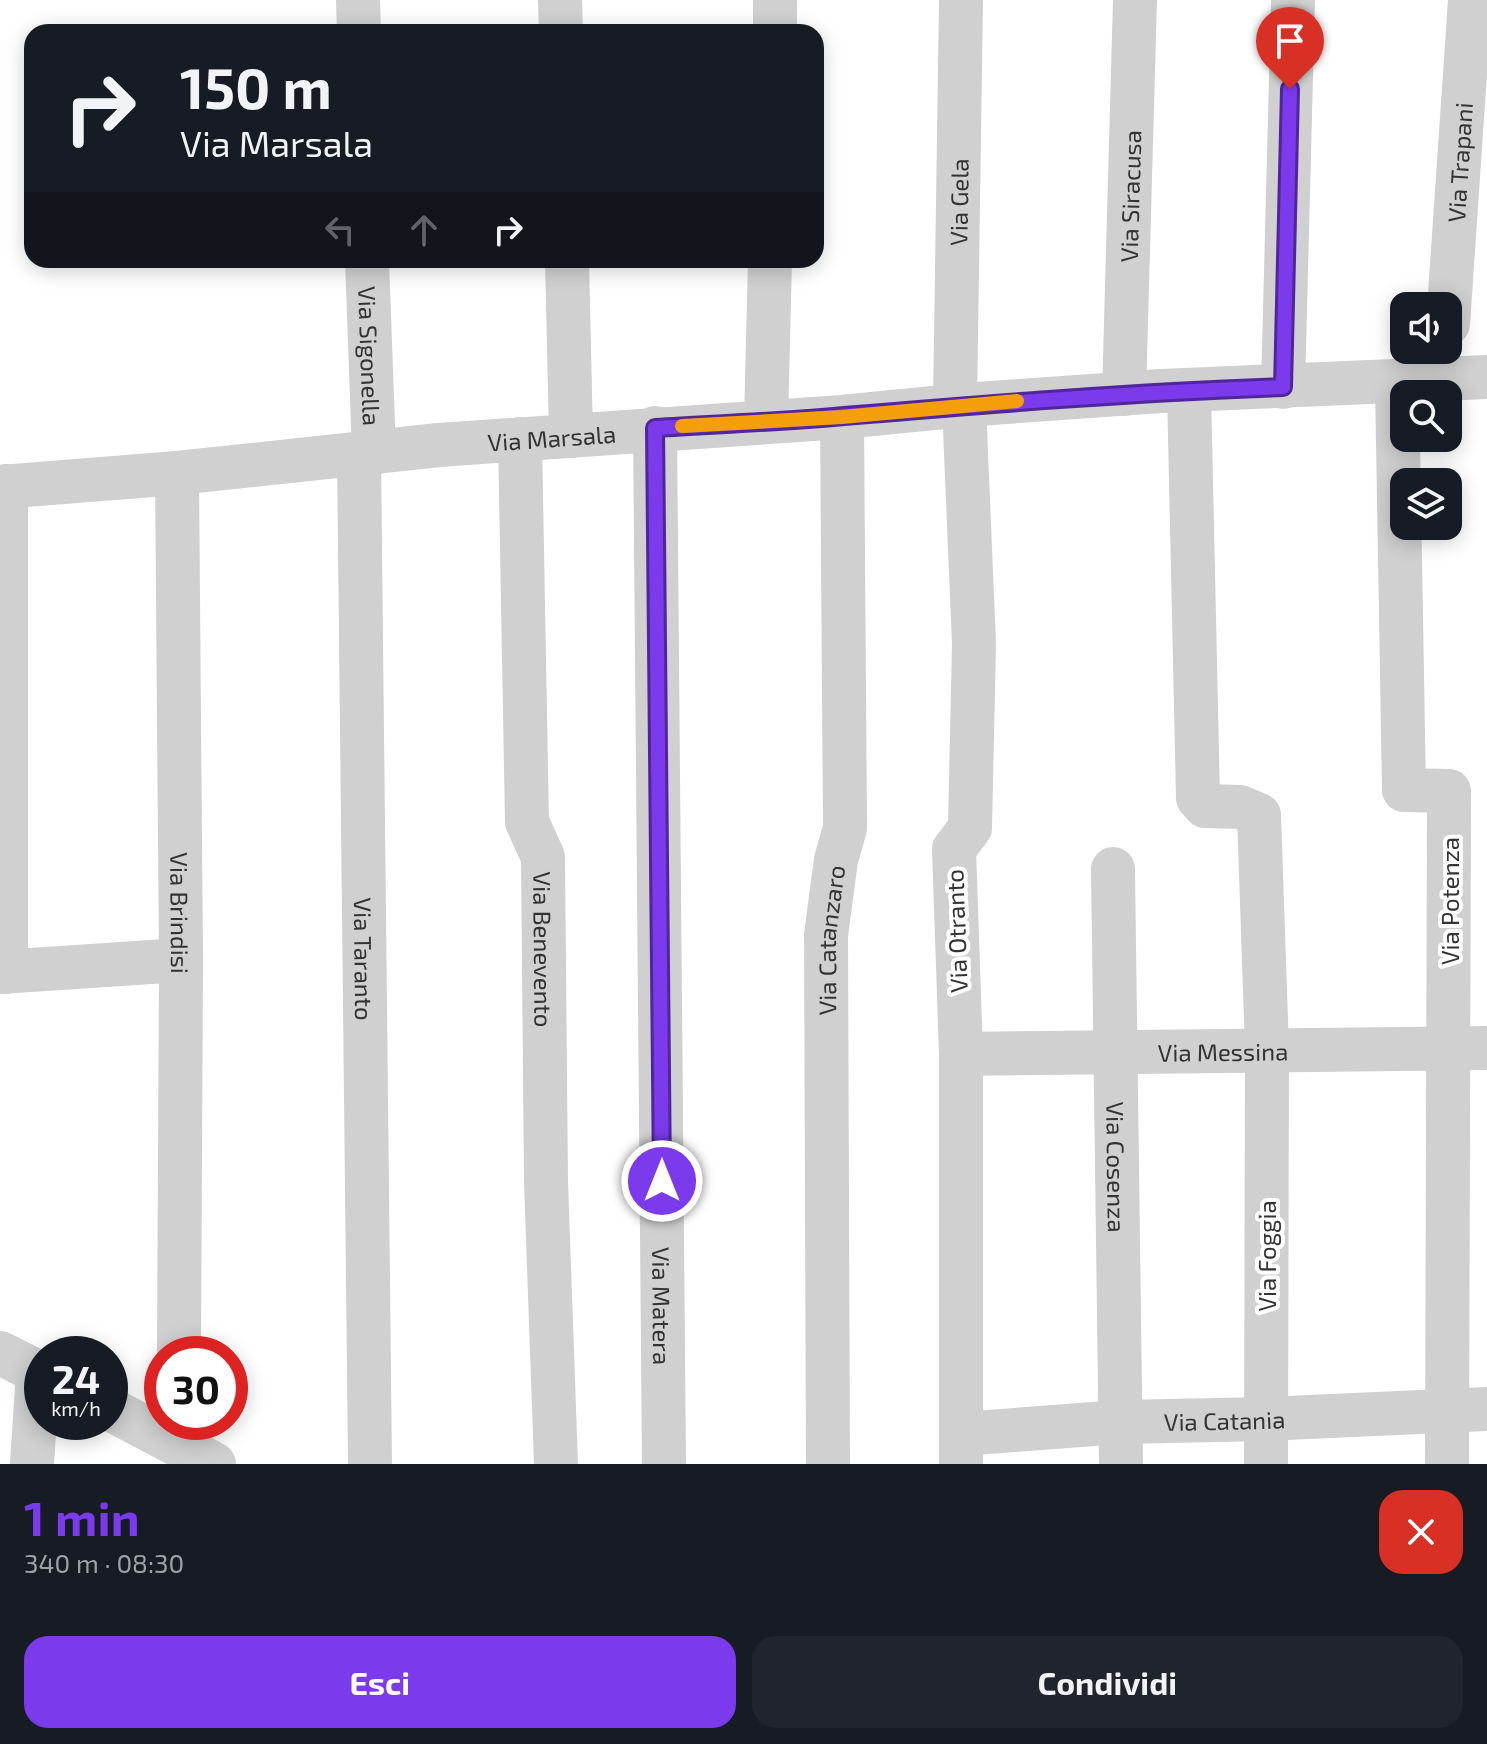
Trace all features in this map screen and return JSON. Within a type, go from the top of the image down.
[{"type":"street","points":[[358,0],[359,24]]},
{"type":"street","points":[[560,0],[561,24]]},
{"type":"street","points":[[775,0],[775,24]]},
{"type":"street","name":"Via Gela","points":[[959,405],[961,0]]},
{"type":"street","name":"Via Siracusa","points":[[1124,394],[1135,0]]},
{"type":"street","points":[[1283,387],[1293,0]]},
{"type":"street","name":"Via Trapani","points":[[1450,292],[1470,0]]},
{"type":"street","name":"Via Sigonella","points":[[366,454],[367,268]]},
{"type":"street","points":[[567,268],[571,436]]},
{"type":"street","points":[[766,421],[770,268]]},
{"type":"street","name":"Via Marsala","points":[[1405,380],[1445,365],[1487,377]]},
{"type":"street","name":"Via Marsala","points":[[3,487],[520,439],[842,417],[959,405],[1124,394],[1390,383]]},
{"type":"street","name":"Via Foggia","points":[[1189,391],[1198,798],[1205,806],[1240,807],[1259,815],[1267,1049],[1266,1464]]},
{"type":"street","name":"Via Otranto","points":[[959,405],[974,644],[970,828],[954,849],[961,1054],[961,1449]]},
{"type":"street","name":"Via Catanzaro","points":[[828,1464],[826,935],[836,860],[845,828],[842,417]]},
{"type":"street","name":"Via Matera","points":[[655,428],[664,1464]]},
{"type":"street","name":"Via Benevento","points":[[520,439],[527,822],[543,857],[546,1182],[556,1464]]},
{"type":"street","name":"Via Potenza","points":[[1398,452],[1404,790],[1449,791],[1468,1048],[1467,1409],[1447,1464]]},
{"type":"street","name":"Via Taranto","points":[[366,454],[370,1464]]},
{"type":"street","name":"Via Brindisi","points":[[177,473],[181,960],[179,1336]]},
{"type":"street","points":[[3,487],[3,972],[181,960]]},
{"type":"street","name":"Via Cosenza","points":[[1113,869],[1121,1443]]},
{"type":"street","name":"Via Messina","points":[[961,1054],[1468,1048]]},
{"type":"street","points":[[0,1353],[24,1365]]},
{"type":"street","name":"Via Catania","points":[[961,1449],[1121,1443],[1266,1419],[1467,1409]]},
{"type":"street","points":[[128,1417],[191,1444]]},
{"type":"street","points":[[32,1464],[34,1440]]},
{"type":"slow traffic","points":[[682,426],[842,417],[1017,401]]},
{"type":"route","points":[[662,1181],[655,428],[842,417],[1143,393],[1283,387],[1290,89]]}]
